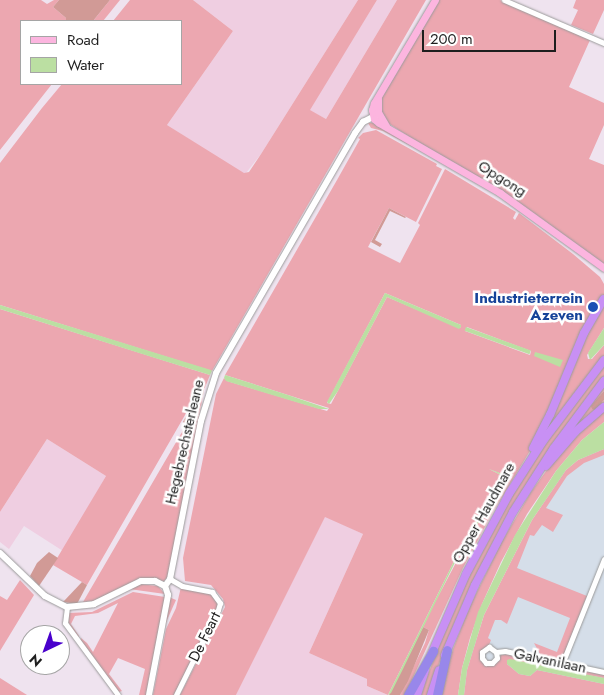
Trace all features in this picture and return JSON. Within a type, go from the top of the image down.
[{"type":"highway","points":[[535,450],[584,333],[604,299]]},
{"type":"highway","name":"Opper Haudmare","points":[[417,695],[433,651],[466,574],[494,520],[535,450],[604,360]]},
{"type":"highway","points":[[550,458],[604,381]]},
{"type":"highway","points":[[550,458],[575,432],[604,407]]},
{"type":"highway","name":"Opper Haudmare","points":[[431,695],[447,650],[475,585],[513,512],[550,458]]},
{"type":"highway","points":[[437,695],[447,650]]},
{"type":"highway","points":[[408,695],[433,651]]},
{"type":"main road","points":[[376,116],[373,106],[435,0]]},
{"type":"main road","name":"Opgong","points":[[376,116],[379,123],[520,206],[604,272]]},
{"type":"main road","name":"Opgong","points":[[596,264],[604,268]]},
{"type":"street","points":[[504,0],[604,43]]},
{"type":"street","name":"Hegebrechsterleane","points":[[165,586],[170,579],[203,414],[216,373],[355,132],[363,122],[376,116]]},
{"type":"street","points":[[0,553],[45,596],[68,607],[94,604],[141,581],[151,581],[165,586],[168,595],[148,695]]},
{"type":"street","points":[[562,664],[604,559]]},
{"type":"street","name":"De Feart","points":[[170,579],[182,586],[212,592],[220,603],[176,695]]},
{"type":"street","points":[[68,607],[65,623],[118,695]]},
{"type":"street","name":"Galvanilaan","points":[[496,652],[506,651],[604,672]]},
{"type":"shaded area","points":[[0,0],[41,0],[47,4],[54,0],[59,0],[53,7],[66,20],[20,20],[20,85],[51,85],[0,150]]},
{"type":"shaded area","points":[[59,0],[110,0],[94,20],[66,20],[53,7]]},
{"type":"shaded area","points":[[110,0],[120,0],[104,20],[94,20]]},
{"type":"shaded area","points":[[130,0],[193,0],[233,31],[167,125],[244,173],[249,172],[261,154],[358,0],[377,0],[310,110],[326,119],[397,0],[426,0],[212,371],[0,305],[0,163],[42,108],[61,85],[182,85],[182,20],[114,20]]},
{"type":"shaded area","points":[[193,0],[358,0],[261,154],[246,173],[242,173],[167,125],[233,31]]},
{"type":"shaded area","points":[[377,0],[397,0],[326,119],[309,110]]},
{"type":"shaded area","points":[[437,0],[500,0],[590,40],[569,87],[604,103],[604,125],[589,159],[604,165],[604,266],[591,255],[385,121],[380,107],[382,96]]},
{"type":"shaded area","points":[[576,0],[604,0],[604,10],[593,34],[571,25],[578,10],[573,8]]},
{"type":"shaded area","points":[[368,123],[374,123],[439,161],[383,131],[371,128]]},
{"type":"shaded area","points":[[376,130],[437,164],[436,166],[442,169],[416,222],[389,208],[368,247],[400,263],[420,225],[418,223],[445,169],[516,212],[513,218],[515,220],[519,213],[573,254],[600,277],[604,284],[604,295],[591,313],[533,446],[493,512],[463,568],[405,695],[400,695],[425,643],[429,630],[423,627],[485,508],[507,476],[489,469],[505,477],[485,507],[460,549],[388,695],[367,686],[367,679],[309,653],[363,534],[325,517],[236,695],[180,695],[225,607],[223,599],[211,585],[185,581],[183,558],[216,394],[224,378],[227,381],[327,411],[329,408],[225,375],[337,180],[360,139],[358,138],[363,133]],"holes":[[[385,293],[461,325],[460,328],[387,297],[331,404],[327,403]],[[467,327],[531,351],[530,355],[465,331]]]},
{"type":"shaded area","points":[[389,208],[406,217],[390,211],[375,240],[382,244],[380,247],[371,242]]},
{"type":"shaded area","points":[[604,302],[604,328],[587,355],[588,359],[592,359],[604,345],[604,356],[540,440],[585,333]]},
{"type":"shaded area","points":[[0,309],[210,375],[204,390],[200,389],[87,585],[53,565],[106,476],[47,439],[0,512]]},
{"type":"shaded area","points":[[604,364],[604,377],[552,447],[449,636],[428,695],[420,695],[460,592],[503,510],[545,442]]},
{"type":"shaded area","points":[[604,386],[604,391],[600,396],[602,402],[604,400],[604,406],[565,442],[576,422]]},
{"type":"shaded area","points":[[200,389],[204,390],[203,396],[187,424],[183,422]]},
{"type":"shaded area","points":[[604,391],[604,400],[595,410],[592,409],[591,406]]},
{"type":"shaded area","points":[[203,396],[168,577],[164,581],[138,579],[96,601],[83,602]]},
{"type":"shaded area","points":[[604,409],[604,422],[582,440],[556,471],[527,514],[501,562],[482,604],[470,638],[462,668],[458,695],[440,695],[453,649],[469,608],[501,543],[531,492],[554,460],[567,444]]},
{"type":"shaded area","points":[[47,439],[106,476],[63,551],[24,526],[9,549],[0,542],[0,512]]},
{"type":"shaded area","points":[[604,441],[604,695],[462,695],[463,666],[555,479]]},
{"type":"shaded area","points":[[604,449],[604,455],[584,463],[567,476],[546,508],[563,515],[553,532],[542,525],[534,536],[530,535],[517,568],[587,596],[564,655],[556,659],[541,656],[534,643],[557,652],[570,618],[518,597],[507,624],[501,620],[495,620],[488,638],[491,640],[489,645],[481,651],[487,665],[501,655],[508,654],[604,674],[604,678],[507,660],[507,664],[519,674],[530,676],[537,670],[604,684],[604,695],[464,695],[467,670],[484,615],[532,520],[566,470],[578,460]]},
{"type":"shaded area","points":[[325,516],[363,534],[309,653],[367,679],[367,686],[388,695],[236,695]]},
{"type":"shaded area","points":[[49,552],[58,558],[39,586],[30,576],[37,563]]},
{"type":"shaded area","points":[[20,580],[34,595],[0,651],[0,596],[7,600]]},
{"type":"shaded area","points":[[82,582],[87,585],[77,604],[63,602]]},
{"type":"shaded area","points":[[139,584],[158,586],[165,594],[129,589]]},
{"type":"shaded area","points":[[181,587],[207,592],[215,596],[218,605],[174,695],[153,695],[166,629],[176,608]]},
{"type":"shaded area","points":[[133,592],[165,597],[146,695],[139,695],[145,669],[118,658],[109,674],[122,691],[119,692],[80,640],[81,638],[87,643],[93,652],[118,603],[98,613],[75,616],[71,624],[78,637],[66,619],[68,613],[92,612]]},
{"type":"shaded area","points":[[169,597],[176,600],[164,627]]},
{"type":"shaded area","points":[[423,627],[429,630],[408,681],[400,695],[389,695]]},
{"type":"shaded area","points":[[0,678],[27,695],[0,695]]},
{"type":"water","points":[[385,293],[461,325],[461,327],[459,329],[387,297],[338,391],[329,404],[327,402]]},
{"type":"water","points":[[0,305],[212,371],[210,375],[155,358],[0,309]]},
{"type":"water","points":[[466,327],[531,351],[529,354],[465,331]]},
{"type":"water","points":[[604,328],[604,345],[590,360],[588,353]]},
{"type":"water","points":[[535,352],[563,360],[560,367],[534,356]]},
{"type":"water","points":[[225,375],[329,409],[319,409],[226,381]]},
{"type":"water","points":[[604,422],[604,449],[578,460],[566,470],[532,520],[484,615],[467,670],[464,695],[458,695],[462,668],[478,612],[515,535],[556,471],[582,440]]},
{"type":"water","points":[[489,469],[508,476],[461,550],[391,693],[388,695],[460,549],[505,477]]},
{"type":"water","points":[[510,659],[604,678],[604,684],[537,670],[530,676],[519,674],[507,664],[507,660]]},
{"type":"place","name":"Industrieterrein Azeven","points":[[593,307]]}]
